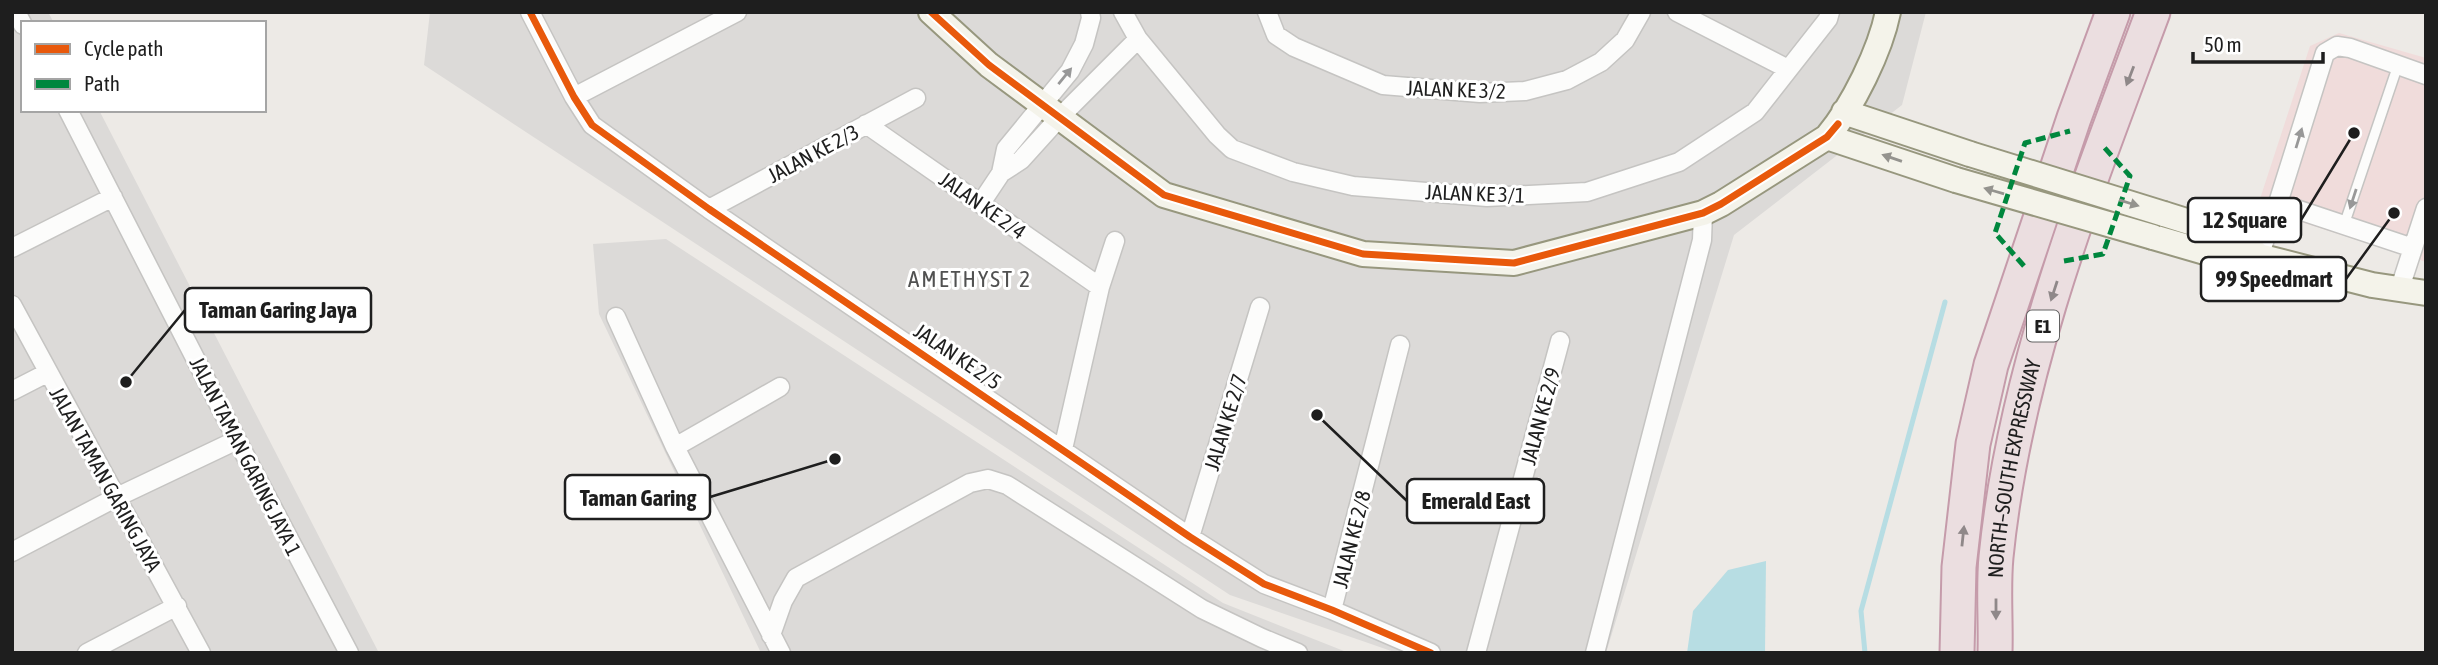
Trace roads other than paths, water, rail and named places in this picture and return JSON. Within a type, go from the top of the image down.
[{"type":"highway","name":"NORTH–SOUTH EXPRESSWAY","points":[[1957,653],[1959,568],[1973,444],[1992,365],[2113,12]]},
{"type":"highway","name":"NORTH–SOUTH EXPRESSWAY","points":[[1996,653],[1996,560],[2009,461],[2027,378],[2099,159],[2154,12]]},
{"type":"main road","points":[[931,12],[989,65],[1164,195],[1363,254],[1514,263],[1703,213],[1721,204],[1836,124],[1871,63],[1884,31],[1888,12]]},
{"type":"main road","points":[[1836,124],[1970,154],[2164,214],[2237,237],[2259,256]]},
{"type":"main road","points":[[1836,124],[1956,180],[2229,259],[2259,256],[2399,291],[2426,293]]},
{"type":"street","name":"JALAN KE 2/5","points":[[530,12],[574,97],[592,125],[709,209],[1190,537],[1264,584],[1431,653]]},
{"type":"street","points":[[574,97],[737,12]]},
{"type":"street","points":[[1050,111],[1084,44],[1090,12]]},
{"type":"street","name":"JALAN KE 3/1","points":[[1123,12],[1139,38],[1217,135],[1233,149],[1293,172],[1353,186],[1487,197],[1587,192],[1679,162],[1755,112],[1828,19],[1830,12]]},
{"type":"street","name":"JALAN KE 3/2","points":[[1267,12],[1276,35],[1294,47],[1383,85],[1480,93],[1525,91],[1567,80],[1601,62],[1625,40],[1641,12]]},
{"type":"street","points":[[1677,12],[1788,69]]},
{"type":"street","points":[[981,203],[1001,173],[1006,149],[1139,38]]},
{"type":"street","points":[[2259,256],[2325,53],[2337,46],[2350,48],[2426,75]]},
{"type":"street","name":"JALAN KE 2/3","points":[[709,209],[916,98]]},
{"type":"street","name":"JALAN TAMAN GARING JAYA 1","points":[[69,112],[349,653]]},
{"type":"street","name":"JALAN KE 2/4","points":[[866,124],[1100,288]]},
{"type":"street","points":[[12,248],[113,197]]},
{"type":"street","points":[[2278,203],[2413,248]]},
{"type":"street","points":[[2399,291],[2426,208]]},
{"type":"street","points":[[1595,653],[1702,240],[1703,213]]},
{"type":"street","points":[[1063,449],[1100,288],[1115,241]]},
{"type":"street","name":"JALAN TAMAN GARING JAYA","points":[[12,305],[201,653]]},
{"type":"street","name":"JALAN KE 2/7","points":[[1190,537],[1259,306]]},
{"type":"street","points":[[617,317],[675,447],[781,653]]},
{"type":"street","name":"JALAN KE 2/9","points":[[1476,653],[1560,341]]},
{"type":"street","name":"JALAN KE 2/8","points":[[1332,610],[1400,345]]},
{"type":"street","points":[[12,391],[47,373]]},
{"type":"street","points":[[675,447],[780,387]]},
{"type":"street","points":[[12,552],[117,497],[237,440]]},
{"type":"street","points":[[771,635],[783,601],[796,578],[970,482],[988,479],[1007,485],[1263,645],[1298,653]]},
{"type":"street","points":[[87,653],[177,606]]},
{"type":"lane","points":[[2344,225],[2398,65]]},
{"type":"water","points":[[1766,561],[1765,653],[1687,653],[1693,611],[1728,570]]},
{"type":"waterway","points":[[1865,653],[1861,611],[1945,302]]},
{"type":"place","name":"12 Square","points":[[2354,133]]},
{"type":"place","name":"99 Speedmart","points":[[2394,213]]},
{"type":"place","name":"Taman Garing Jaya","points":[[126,382]]},
{"type":"place","name":"Emerald East","points":[[1317,415]]},
{"type":"place","name":"Taman Garing","points":[[835,459]]},
{"type":"district","name":"AMETHYST 2","points":[[970,279]]}]
